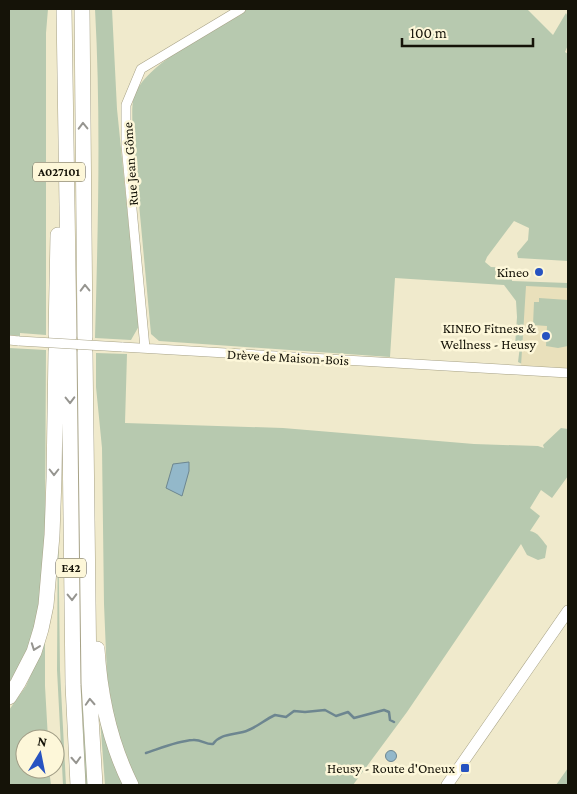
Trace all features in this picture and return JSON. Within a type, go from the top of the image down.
[{"type":"highway","name":"A027101","points":[[9,698],[34,652],[41,629],[46,605],[52,535],[54,423],[62,343],[59,133],[64,9]]},
{"type":"highway","name":"E42","points":[[82,9],[89,673],[95,785]]},
{"type":"highway","name":"E42","points":[[62,343],[78,785]]},
{"type":"highway","points":[[86,409],[94,456],[95,625],[98,662],[110,733],[131,785]]},
{"type":"main road","points":[[447,785],[568,611]]},
{"type":"street","name":"Rue Jean Gôme","points":[[145,348],[126,145],[126,105],[141,69],[241,9]]},
{"type":"street","name":"Drève de Maison-Bois","points":[[9,340],[568,373]]},
{"type":"green space","points":[[9,9],[48,9],[46,33],[46,335],[20,333],[20,336],[9,335]]},
{"type":"green space","points":[[95,9],[112,9],[117,109],[139,326],[131,340],[95,338],[98,132]]},
{"type":"green space","points":[[246,9],[527,9],[553,35],[566,13],[568,17],[568,45],[565,52],[568,54],[568,261],[518,258],[517,253],[528,240],[529,228],[514,221],[485,262],[491,267],[509,268],[509,276],[512,277],[512,281],[568,283],[568,367],[522,364],[518,362],[520,346],[515,346],[516,301],[504,285],[395,278],[390,357],[159,341],[151,334],[132,128],[134,97],[140,85],[151,72],[165,61],[198,39],[242,14]]},
{"type":"green space","points":[[9,348],[46,350],[45,531],[37,628],[9,690]]},
{"type":"green space","points":[[75,351],[79,352],[82,681],[88,785],[84,785],[81,734]]},
{"type":"green space","points":[[96,353],[127,354],[125,423],[283,428],[474,444],[538,446],[544,448],[543,445],[561,428],[568,429],[568,476],[552,498],[541,490],[530,508],[540,516],[530,531],[538,535],[547,546],[545,558],[538,560],[527,555],[521,544],[407,712],[353,785],[137,785],[116,729],[107,677],[102,448],[96,387]]},
{"type":"green space","points":[[58,508],[60,670],[63,729],[60,729],[57,670]]},
{"type":"green space","points":[[45,642],[47,729],[15,729],[15,779],[50,779],[51,785],[9,785],[9,710],[26,686]]},
{"type":"green space","points":[[99,705],[124,785],[105,785]]},
{"type":"green space","points":[[65,766],[66,785],[63,785],[63,779],[65,779]]},
{"type":"green space","points":[[568,768],[568,785],[556,785]]},
{"type":"sand","name":"KINEO Fitness & Wellness - Heusy","points":[[526,286],[568,288],[568,300],[539,298],[539,302],[534,302],[533,325],[547,326],[546,346],[558,348],[568,346],[568,369],[521,366]]},
{"type":"water","points":[[189,462],[189,471],[182,496],[166,488],[173,464]]},
{"type":"water","points":[[391,750],[397,756],[391,762],[385,756]]},
{"type":"waterway","points":[[146,753],[187,741],[196,740],[213,744],[219,738],[247,731],[275,715],[286,717],[294,711],[325,710],[336,716],[348,712],[354,718],[384,710],[389,712],[390,720],[394,722]]},
{"type":"place","name":"Kineo","points":[[539,272]]},
{"type":"place","name":"KINEO Fitness & Wellness - Heusy","points":[[546,336]]},
{"type":"place","name":"Heusy - Route d'Oneux","points":[[465,768]]}]
